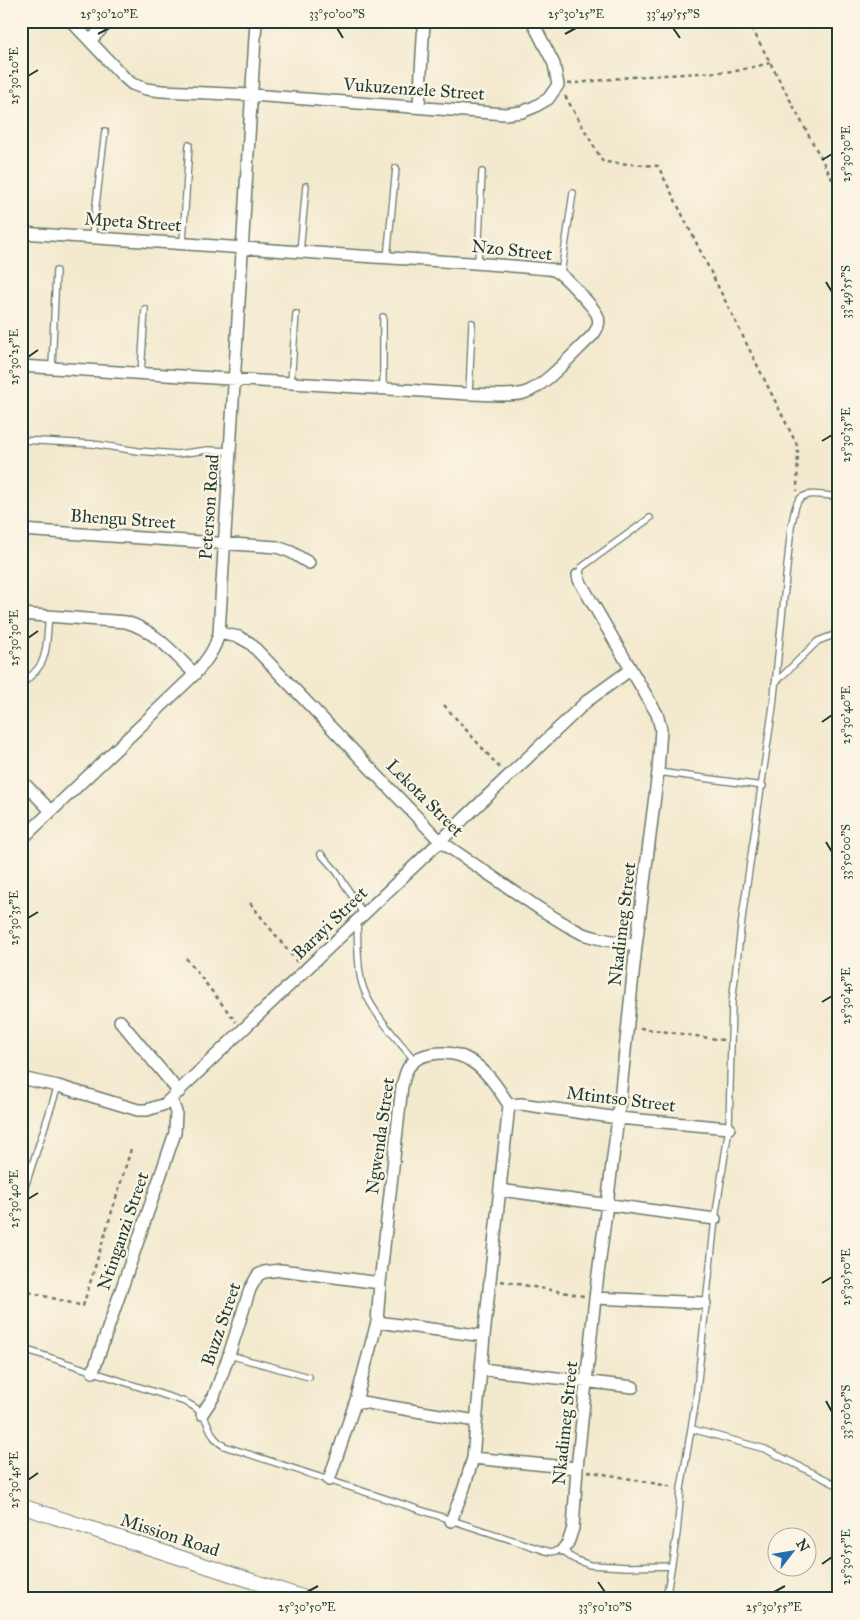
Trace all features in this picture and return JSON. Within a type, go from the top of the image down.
[{"type":"street","name":"Vukuzenzele Street","points":[[71,21],[123,76],[132,84],[146,89],[170,92],[252,95],[419,106],[504,114],[522,112],[548,99],[558,85]]},
{"type":"street","points":[[90,41],[109,21]]},
{"type":"street","name":"Peterson Road","points":[[21,840],[195,674],[210,657],[216,645],[219,633],[256,21]]},
{"type":"street","points":[[419,106],[424,21]]},
{"type":"street","points":[[532,21],[554,64],[558,85]]},
{"type":"street","name":"Mpeta Street","points":[[21,233],[182,242],[243,248]]},
{"type":"street","name":"Nzo Street","points":[[235,379],[469,394],[516,394],[532,389],[547,378],[593,334],[598,324],[597,313],[561,274],[554,270],[478,262],[243,248]]},
{"type":"street","points":[[21,366],[235,379]]},
{"type":"street","name":"Bhengu Street","points":[[21,530],[284,548],[309,563]]},
{"type":"street","name":"Nkadimeg Street","points":[[563,1549],[568,1543],[573,1528],[577,1468],[636,946],[658,772],[661,729],[660,721],[579,580],[578,575]]},
{"type":"street","points":[[21,614],[126,622],[139,626],[152,633],[195,674]]},
{"type":"street","name":"Lekota Street","points":[[219,633],[239,637],[250,643],[440,842],[540,910],[568,926],[597,938],[636,946]]},
{"type":"street","name":"Barayi Street","points":[[21,1078],[58,1086],[138,1110],[157,1108],[175,1096],[587,701],[630,670]]},
{"type":"street","points":[[21,780],[51,811]]},
{"type":"street","points":[[120,1022],[175,1096]]},
{"type":"street","name":"Ngwenda Street","points":[[329,1480],[356,1401],[377,1322],[402,1086],[407,1069],[414,1060],[436,1053],[454,1055],[470,1060],[496,1084],[509,1104]]},
{"type":"street","name":"Ntinganzi Street","points":[[93,1372],[175,1133],[175,1096]]},
{"type":"street","points":[[451,1521],[473,1458],[509,1104]]},
{"type":"street","name":"Mtintso Street","points":[[509,1104],[521,1104],[618,1118],[729,1128]]},
{"type":"street","points":[[500,1190],[715,1219]]},
{"type":"street","name":"Buzz Street","points":[[202,1414],[214,1396],[254,1280],[264,1272],[281,1270],[380,1283]]},
{"type":"street","points":[[596,1298],[705,1303]]},
{"type":"street","points":[[377,1322],[484,1336]]},
{"type":"street","points":[[481,1369],[633,1387]]},
{"type":"street","points":[[356,1401],[476,1421]]},
{"type":"street","points":[[473,1458],[577,1468]]},
{"type":"street","name":"Mission Road","points":[[21,1506],[308,1599]]},
{"type":"lane","points":[[92,237],[105,131]]},
{"type":"lane","points":[[182,242],[190,145]]},
{"type":"lane","points":[[387,258],[396,168]]},
{"type":"lane","points":[[478,262],[482,172]]},
{"type":"lane","points":[[300,252],[306,186]]},
{"type":"lane","points":[[561,274],[573,193]]},
{"type":"lane","points":[[52,368],[56,270]]},
{"type":"lane","points":[[141,373],[145,309]]},
{"type":"lane","points":[[291,382],[296,314]]},
{"type":"lane","points":[[383,317],[383,388]]},
{"type":"lane","points":[[469,394],[472,323]]},
{"type":"lane","points":[[21,440],[93,444],[138,451],[177,454],[208,450],[230,451]]},
{"type":"lane","points":[[666,1599],[677,1533],[681,1489],[692,1429],[715,1219],[729,1128],[732,1002],[775,683],[791,527],[797,502],[801,498],[813,494],[839,497]]},
{"type":"lane","points":[[578,575],[582,567],[650,518]]},
{"type":"lane","points":[[21,685],[41,663],[45,652],[49,616]]},
{"type":"lane","points":[[775,683],[818,641],[839,633]]},
{"type":"lane","points":[[658,772],[762,786]]},
{"type":"lane","points":[[321,854],[337,872],[361,918],[359,969],[365,991],[375,1009],[414,1060]]},
{"type":"lane","points":[[21,1198],[58,1086]]},
{"type":"lane","points":[[21,1348],[185,1402],[202,1414],[212,1435],[224,1446],[551,1552],[563,1549],[569,1556],[590,1565],[627,1567],[671,1566]]},
{"type":"lane","points":[[229,1355],[308,1377]]},
{"type":"lane","points":[[692,1429],[765,1449],[839,1486]]},
{"type":"path","points":[[748,21],[839,192]]},
{"type":"path","points":[[770,63],[736,71],[630,77],[558,85],[603,162],[658,166],[798,447],[797,502]]},
{"type":"path","points":[[444,705],[507,776]]},
{"type":"path","points":[[250,903],[305,971]]},
{"type":"path","points":[[186,958],[242,1030]]},
{"type":"path","points":[[628,1026],[732,1041]]},
{"type":"path","points":[[21,1290],[83,1306],[131,1149]]},
{"type":"path","points":[[490,1279],[596,1298]]},
{"type":"path","points":[[577,1468],[681,1489]]}]
